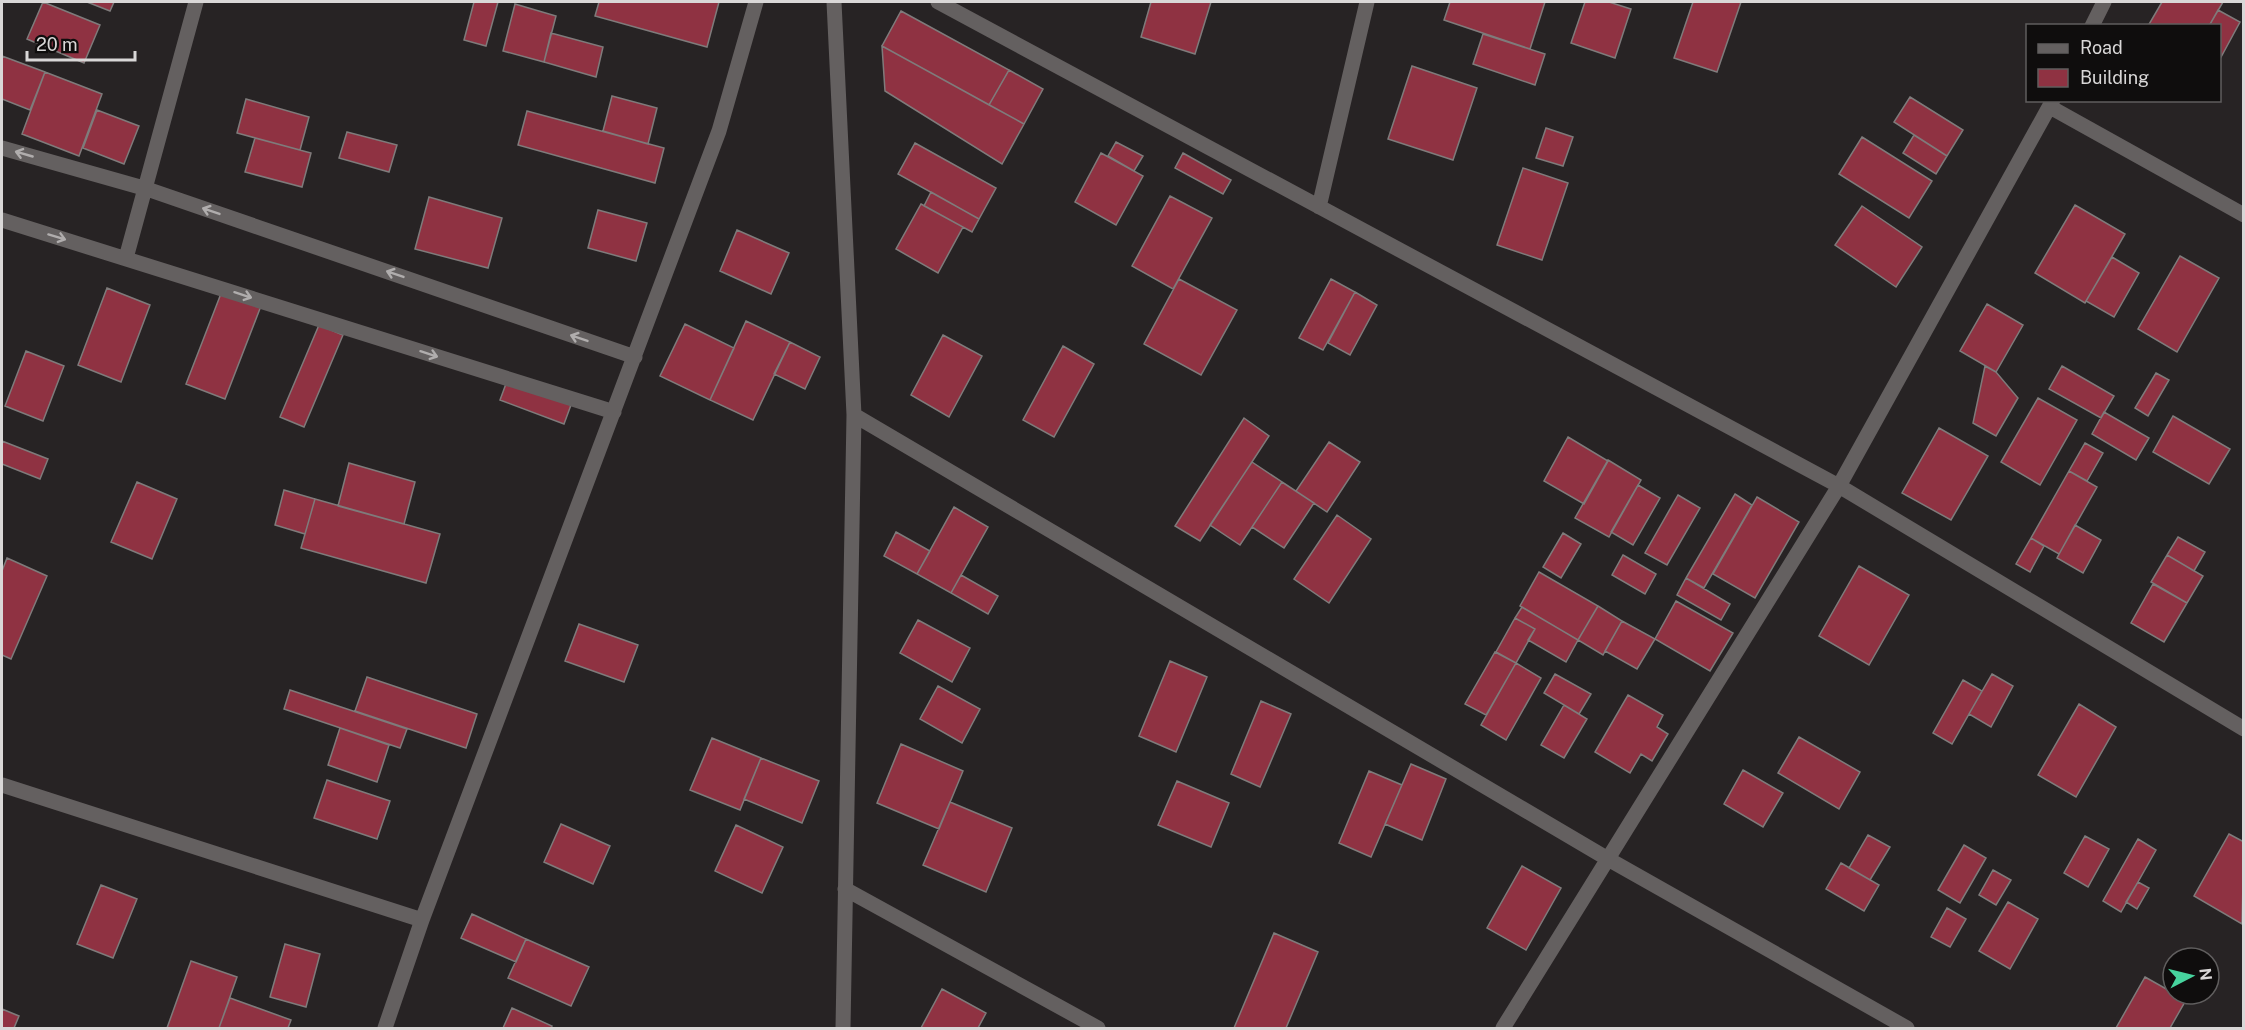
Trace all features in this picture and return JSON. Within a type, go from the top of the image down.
[{"type":"street","points":[[126,258],[147,189],[196,2]]},
{"type":"street","points":[[385,1029],[422,920],[719,131],[756,2]]},
{"type":"street","points":[[834,2],[854,414],[843,1029]]},
{"type":"street","points":[[938,2],[1839,486],[2244,729]]},
{"type":"street","points":[[1319,207],[1367,2]]},
{"type":"street","points":[[2093,24],[2104,2]]},
{"type":"street","points":[[1503,1029],[1839,486],[2051,104],[2244,215]]},
{"type":"street","points":[[2,148],[147,189],[635,357]]},
{"type":"street","points":[[2,220],[614,412]]},
{"type":"street","points":[[854,414],[1608,859],[1906,1029]]},
{"type":"street","points":[[2,785],[422,920]]},
{"type":"street","points":[[845,889],[1098,1029]]},
{"type":"building","points":[[43,2],[100,25],[84,63],[27,39]]},
{"type":"building","points":[[87,2],[114,2],[110,11]]},
{"type":"building","points":[[474,2],[498,2],[486,46],[464,40]]},
{"type":"building","points":[[599,2],[719,2],[707,47],[595,16]]},
{"type":"building","points":[[1151,2],[1211,2],[1195,54],[1141,37]]},
{"type":"building","points":[[1450,2],[1545,2],[1530,49],[1444,20]]},
{"type":"building","points":[[1585,2],[1609,2],[1631,9],[1615,58],[1571,43]]},
{"type":"building","points":[[1693,2],[1741,2],[1717,72],[1674,58]]},
{"type":"building","points":[[2162,2],[2223,2],[2210,24],[2149,24]]},
{"type":"building","points":[[515,4],[556,16],[544,62],[503,51]]},
{"type":"building","points":[[2218,10],[2240,22],[2221,57],[2221,24],[2210,24]]},
{"type":"building","points":[[901,11],[1009,70],[989,105],[882,46]]},
{"type":"building","points":[[551,33],[603,47],[596,77],[544,62]]},
{"type":"building","points":[[1483,34],[1545,54],[1535,85],[1473,64]]},
{"type":"building","points":[[882,46],[1024,124],[1002,164],[885,91]]},
{"type":"building","points":[[2,56],[45,72],[30,110],[2,99]]},
{"type":"building","points":[[1412,66],[1477,88],[1453,160],[1388,139]]},
{"type":"building","points":[[1009,70],[1043,89],[1024,124],[989,105]]},
{"type":"building","points":[[45,72],[102,94],[79,156],[22,134]]},
{"type":"building","points":[[612,96],[657,108],[648,144],[603,131]]},
{"type":"building","points":[[1910,97],[1963,130],[1947,156],[1894,122]]},
{"type":"building","points":[[246,99],[309,117],[300,150],[237,133]]},
{"type":"building","points":[[97,110],[139,126],[124,164],[83,148]]},
{"type":"building","points":[[527,111],[664,148],[655,183],[518,145]]},
{"type":"building","points":[[1546,128],[1573,137],[1563,166],[1536,158]]},
{"type":"building","points":[[347,132],[397,145],[389,172],[339,158]]},
{"type":"building","points":[[1914,135],[1947,156],[1936,174],[1903,153]]},
{"type":"building","points":[[1862,137],[1932,181],[1909,218],[1839,174]]},
{"type":"building","points":[[255,138],[311,153],[302,187],[245,172]]},
{"type":"building","points":[[1116,142],[1143,156],[1134,171],[1108,156]]},
{"type":"building","points":[[915,143],[996,188],[979,219],[898,174]]},
{"type":"building","points":[[1101,153],[1143,176],[1116,225],[1075,202]]},
{"type":"building","points":[[1183,153],[1231,180],[1223,194],[1175,168]]},
{"type":"building","points":[[1523,168],[1568,183],[1542,260],[1497,245]]},
{"type":"building","points":[[931,192],[979,219],[972,232],[924,206]]},
{"type":"building","points":[[1170,196],[1212,218],[1173,289],[1132,266]]},
{"type":"building","points":[[429,197],[502,218],[488,268],[415,249]]},
{"type":"building","points":[[921,204],[963,227],[938,273],[896,249]]},
{"type":"building","points":[[2075,205],[2125,234],[2085,303],[2035,273]]},
{"type":"building","points":[[1862,206],[1922,247],[1896,287],[1835,245]]},
{"type":"building","points":[[598,210],[647,223],[636,261],[588,248]]},
{"type":"building","points":[[737,230],[789,253],[771,294],[720,271]]},
{"type":"building","points":[[2180,256],[2219,278],[2177,352],[2138,329]]},
{"type":"building","points":[[2112,257],[2139,273],[2114,317],[2086,301]]},
{"type":"building","points":[[1179,279],[1237,310],[1201,375],[1144,344]]},
{"type":"building","points":[[1331,279],[1355,292],[1323,350],[1299,338]]},
{"type":"building","points":[[107,288],[150,305],[121,382],[78,365]]},
{"type":"building","points":[[222,291],[261,306],[225,399],[186,384]]},
{"type":"building","points":[[1355,292],[1377,305],[1350,355],[1328,343]]},
{"type":"building","points":[[1987,304],[2023,325],[1996,372],[1960,351]]},
{"type":"building","points":[[746,321],[790,342],[753,420],[710,400]]},
{"type":"building","points":[[685,324],[734,348],[710,400],[660,376]]},
{"type":"building","points":[[319,325],[343,335],[304,427],[280,417]]},
{"type":"building","points":[[943,335],[982,356],[949,417],[911,395]]},
{"type":"building","points":[[790,342],[820,357],[805,389],[774,374]]},
{"type":"building","points":[[1063,346],[1094,364],[1054,437],[1023,420]]},
{"type":"building","points":[[26,351],[64,366],[43,421],[5,406]]},
{"type":"building","points":[[1985,366],[1996,372],[2018,398],[1996,436],[1973,423]]},
{"type":"building","points":[[2062,366],[2114,396],[2101,418],[2049,389]]},
{"type":"building","points":[[2156,373],[2169,380],[2148,416],[2135,408]]},
{"type":"building","points":[[507,381],[571,405],[564,424],[500,400]]},
{"type":"building","points":[[2038,398],[2077,420],[2040,485],[2001,462]]},
{"type":"building","points":[[2104,412],[2149,438],[2136,460],[2092,434]]},
{"type":"building","points":[[2173,416],[2230,449],[2209,484],[2153,452]]},
{"type":"building","points":[[1244,418],[1269,436],[1200,541],[1175,526]]},
{"type":"building","points":[[1939,428],[1988,456],[1951,520],[1902,493]]},
{"type":"building","points":[[1568,437],[1608,461],[1584,504],[1544,481]]},
{"type":"building","points":[[2,441],[48,459],[40,479],[2,464]]},
{"type":"building","points":[[1329,442],[1360,462],[1327,512],[1296,491]]},
{"type":"building","points":[[2085,443],[2103,453],[2087,481],[2069,471]]},
{"type":"building","points":[[1608,460],[1641,480],[1609,537],[1575,518]]},
{"type":"building","points":[[1252,462],[1282,482],[1240,545],[1210,525]]},
{"type":"building","points":[[349,463],[415,482],[404,524],[338,506]]},
{"type":"building","points":[[2069,471],[2097,487],[2059,554],[2031,538]]},
{"type":"building","points":[[137,482],[177,499],[152,559],[111,542]]},
{"type":"building","points":[[1282,482],[1314,503],[1284,548],[1252,527]]},
{"type":"building","points":[[1638,485],[1660,498],[1633,545],[1611,532]]},
{"type":"building","points":[[284,490],[315,499],[305,534],[275,525]]},
{"type":"building","points":[[1735,494],[1752,505],[1704,588],[1686,578]]},
{"type":"building","points":[[1678,495],[1700,508],[1667,565],[1645,553]]},
{"type":"building","points":[[1757,497],[1799,522],[1755,598],[1713,574]]},
{"type":"building","points":[[315,499],[440,534],[426,583],[301,548]]},
{"type":"building","points":[[954,507],[988,527],[951,593],[917,574]]},
{"type":"building","points":[[1337,515],[1371,539],[1329,603],[1294,579]]},
{"type":"building","points":[[2075,525],[2101,540],[2083,573],[2057,558]]},
{"type":"building","points":[[896,532],[930,551],[917,574],[884,556]]},
{"type":"building","points":[[1563,533],[1581,544],[1561,578],[1543,567]]},
{"type":"building","points":[[2178,537],[2205,552],[2194,571],[2167,555]]},
{"type":"building","points":[[2031,538],[2044,546],[2030,572],[2016,564]]},
{"type":"building","points":[[1623,555],[1656,574],[1645,594],[1612,575]]},
{"type":"building","points":[[2167,555],[2203,576],[2187,603],[2151,582]]},
{"type":"building","points":[[7,558],[47,576],[11,659],[2,655],[2,571]]},
{"type":"building","points":[[1859,566],[1909,595],[1869,665],[1819,636]]},
{"type":"building","points":[[1539,572],[1598,606],[1578,640],[1520,606]]},
{"type":"building","points":[[961,575],[998,596],[988,614],[951,593]]},
{"type":"building","points":[[1686,578],[1730,604],[1721,620],[1677,595]]},
{"type":"building","points":[[2153,584],[2187,603],[2164,642],[2131,623]]},
{"type":"building","points":[[1676,601],[1733,633],[1710,671],[1655,639]]},
{"type":"building","points":[[1598,606],[1622,621],[1603,655],[1578,640]]},
{"type":"building","points":[[1522,607],[1578,640],[1566,662],[1528,640],[1535,629],[1515,618]]},
{"type":"building","points":[[1515,618],[1535,629],[1516,663],[1496,652]]},
{"type":"building","points":[[918,620],[970,648],[952,682],[900,653]]},
{"type":"building","points":[[1622,621],[1655,639],[1637,669],[1605,651]]},
{"type":"building","points":[[579,624],[638,645],[624,682],[565,661]]},
{"type":"building","points":[[1495,652],[1516,663],[1486,715],[1465,704]]},
{"type":"building","points":[[1170,661],[1207,677],[1176,752],[1139,736]]},
{"type":"building","points":[[1516,663],[1541,678],[1506,740],[1481,725]]},
{"type":"building","points":[[1555,674],[1591,694],[1579,714],[1544,693]]},
{"type":"building","points":[[1992,674],[2013,686],[1991,727],[1969,714]]},
{"type":"building","points":[[367,677],[477,714],[466,748],[355,711]]},
{"type":"building","points":[[1963,680],[1982,691],[1952,744],[1933,733]]},
{"type":"building","points":[[938,686],[980,709],[962,743],[920,719]]},
{"type":"building","points":[[290,690],[407,729],[400,748],[284,709]]},
{"type":"building","points":[[1628,695],[1663,715],[1657,727],[1668,734],[1652,761],[1641,754],[1630,773],[1595,752]]},
{"type":"building","points":[[1261,701],[1291,714],[1260,787],[1231,774]]},
{"type":"building","points":[[2079,704],[2116,727],[2076,797],[2038,775]]},
{"type":"building","points":[[1564,705],[1587,719],[1564,758],[1541,745]]},
{"type":"building","points":[[340,728],[389,745],[377,782],[328,765]]},
{"type":"building","points":[[1799,737],[1860,772],[1839,809],[1778,773]]},
{"type":"building","points":[[712,738],[761,758],[740,810],[690,790]]},
{"type":"building","points":[[901,744],[963,771],[939,829],[877,803]]},
{"type":"building","points":[[761,758],[819,781],[802,823],[744,799]]},
{"type":"building","points":[[1411,764],[1446,779],[1422,840],[1385,824]]},
{"type":"building","points":[[1743,770],[1783,793],[1763,827],[1724,804]]},
{"type":"building","points":[[1369,771],[1402,785],[1371,857],[1339,843]]},
{"type":"building","points":[[327,780],[390,801],[377,839],[314,818]]},
{"type":"building","points":[[1177,781],[1229,803],[1211,847],[1158,825]]},
{"type":"building","points":[[950,802],[1012,828],[986,892],[923,865]]},
{"type":"building","points":[[561,824],[610,846],[593,884],[544,862]]},
{"type":"building","points":[[736,825],[783,847],[762,893],[715,871]]},
{"type":"building","points":[[2229,834],[2244,842],[2242,924],[2194,896]]},
{"type":"building","points":[[1868,835],[1890,847],[1870,880],[1849,868]]},
{"type":"building","points":[[2085,836],[2109,849],[2088,887],[2064,873]]},
{"type":"building","points":[[2138,839],[2156,850],[2121,912],[2103,901]]},
{"type":"building","points":[[1964,845],[1986,858],[1960,903],[1938,890]]},
{"type":"building","points":[[1841,863],[1879,885],[1864,911],[1826,889]]},
{"type":"building","points":[[1522,866],[1561,888],[1526,950],[1487,928]]},
{"type":"building","points":[[1993,870],[2011,880],[1996,905],[1979,895]]},
{"type":"building","points":[[2138,882],[2149,888],[2137,909],[2126,902]]},
{"type":"building","points":[[101,885],[137,899],[113,958],[77,944]]},
{"type":"building","points":[[2008,902],[2038,919],[2010,969],[1979,951]]},
{"type":"building","points":[[1947,908],[1966,919],[1950,947],[1931,937]]},
{"type":"building","points":[[472,914],[526,939],[516,962],[461,938]]},
{"type":"building","points":[[1274,933],[1318,952],[1286,1028],[1234,1028]]},
{"type":"building","points":[[526,939],[589,967],[571,1006],[508,978]]},
{"type":"building","points":[[285,944],[320,954],[306,1007],[270,997]]},
{"type":"building","points":[[191,961],[237,977],[219,1028],[167,1028]]},
{"type":"building","points":[[2145,977],[2161,986],[2161,1006],[2183,1006],[2170,1028],[2116,1028]]},
{"type":"building","points":[[942,989],[986,1013],[978,1028],[921,1028]]},
{"type":"building","points":[[230,998],[291,1020],[288,1028],[219,1028]]},
{"type":"building","points":[[512,1008],[552,1026],[551,1028],[503,1028]]},
{"type":"building","points":[[2,1009],[19,1016],[14,1028],[2,1028]]}]
